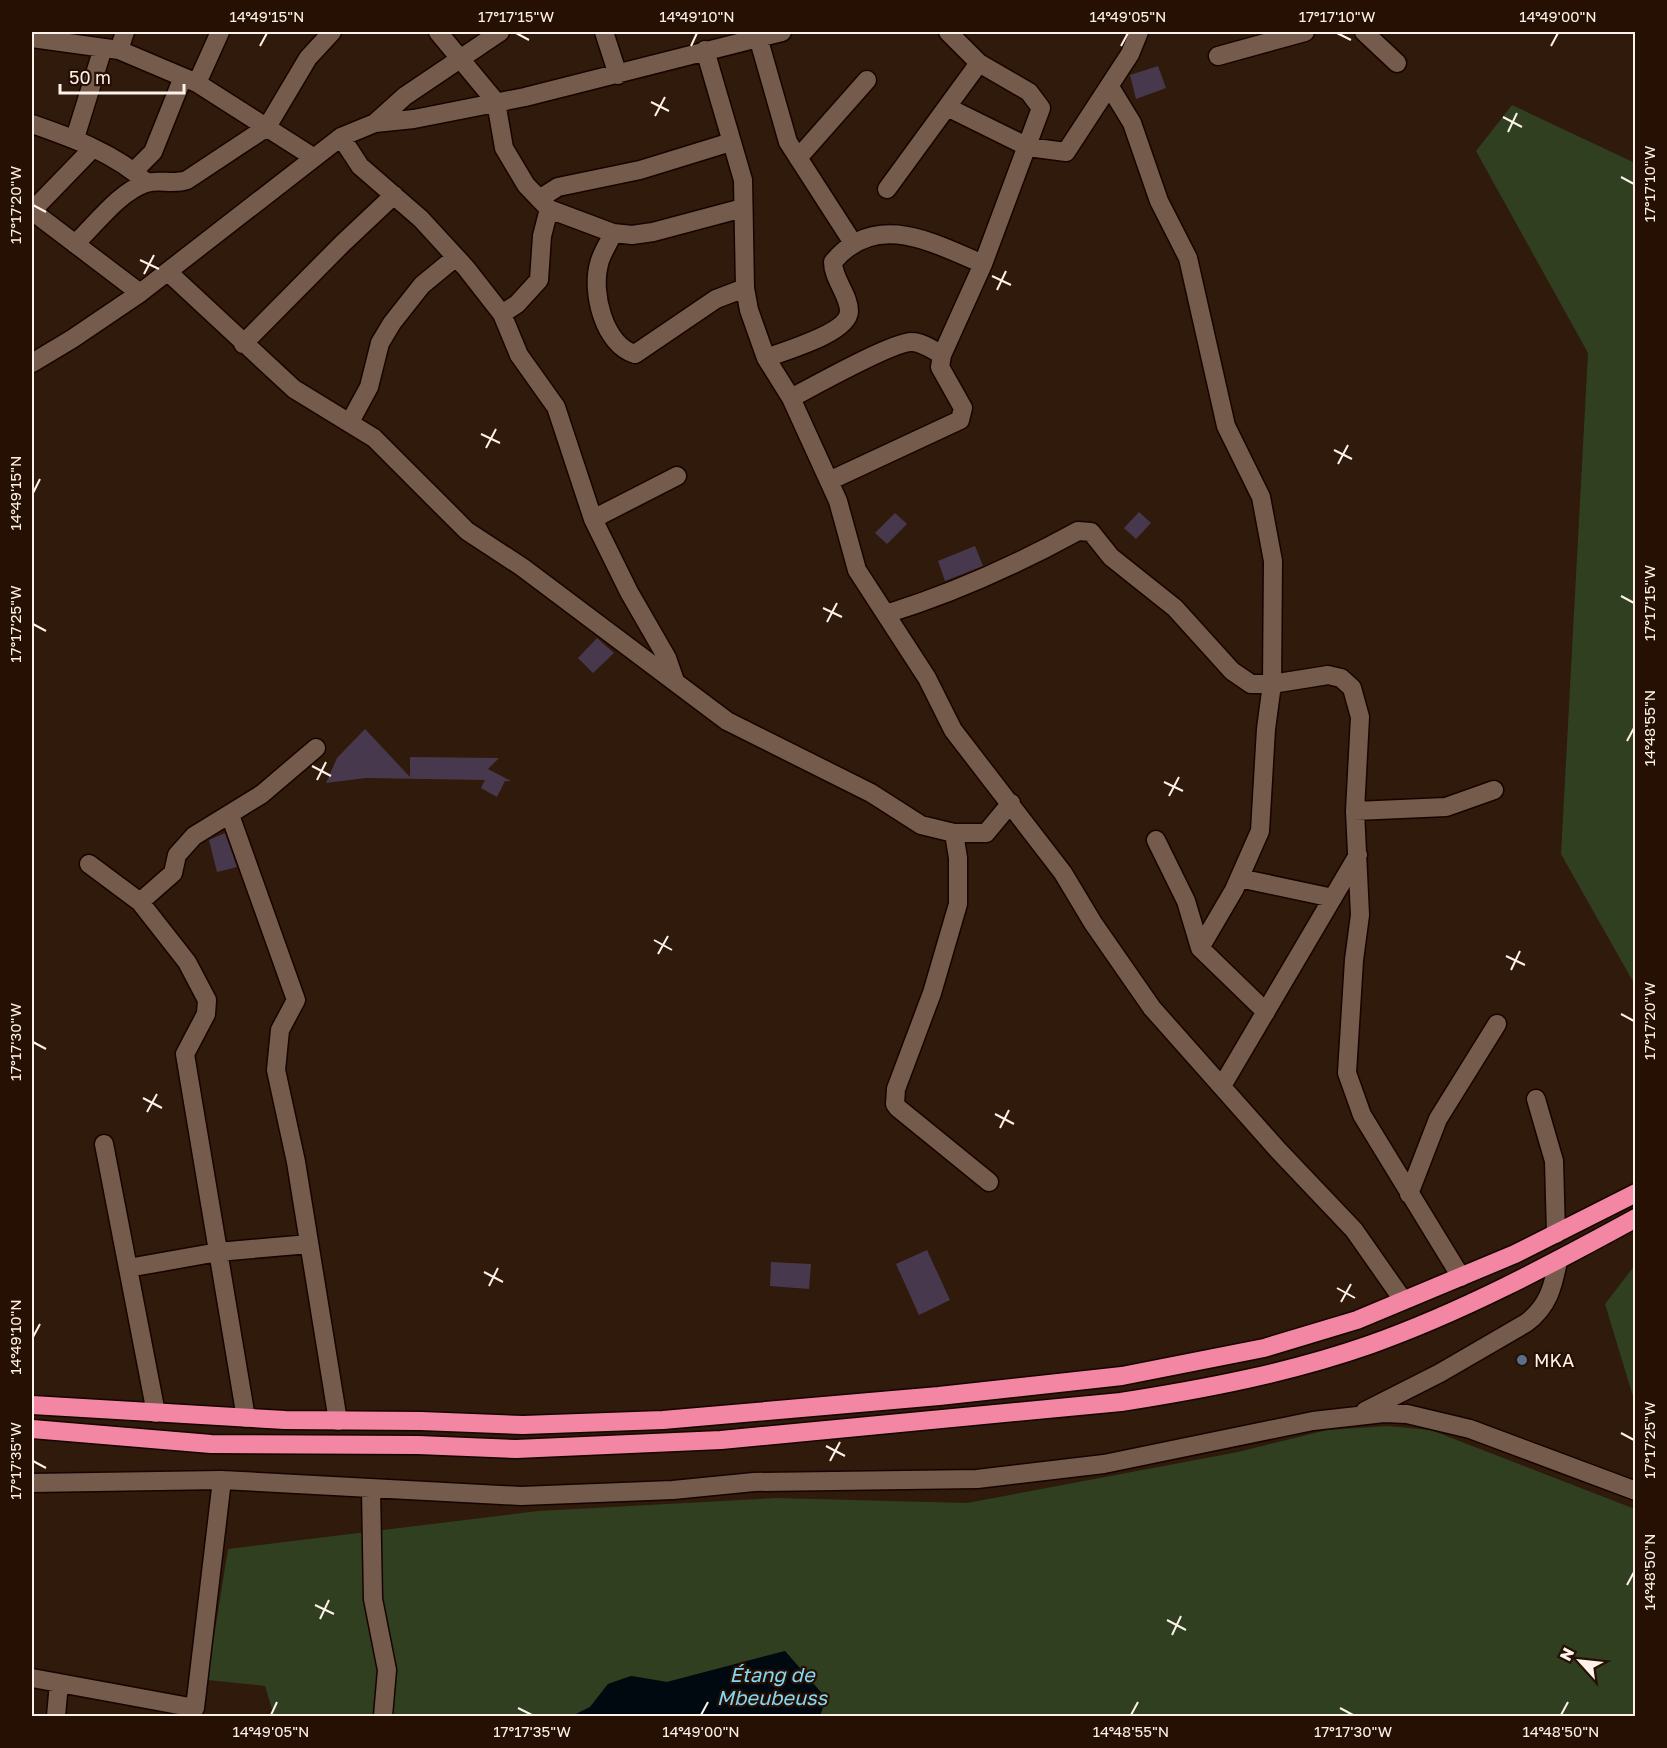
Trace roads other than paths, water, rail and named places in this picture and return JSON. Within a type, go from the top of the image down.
[{"type":"highway","points":[[32,1405],[246,1418],[523,1425],[663,1419],[939,1396],[1110,1377],[1174,1367],[1264,1348],[1357,1320],[1556,1234],[1635,1193]]},
{"type":"highway","points":[[32,1429],[210,1444],[418,1445],[516,1449],[626,1446],[757,1437],[1121,1402],[1178,1394],[1270,1373],[1368,1345],[1453,1311],[1558,1261],[1635,1218]]},
{"type":"street","points":[[75,138],[111,49],[125,32]]},
{"type":"street","points":[[75,244],[130,191],[140,177],[190,80],[220,32]]},
{"type":"street","points":[[32,124],[75,138],[140,177],[177,184],[187,180],[267,128],[308,58],[332,32]]},
{"type":"street","points":[[438,32],[496,102],[504,148],[526,185],[544,204],[613,233],[632,235],[653,232],[743,208]]},
{"type":"street","points":[[375,123],[405,96],[500,32]]},
{"type":"street","points":[[604,32],[618,75]]},
{"type":"street","points":[[32,363],[140,293],[341,137],[375,123],[414,119],[618,75],[705,50],[782,32]]},
{"type":"street","points":[[829,481],[960,420],[963,408],[940,368],[942,356],[983,264],[1041,108],[1037,100],[979,63],[948,32]]},
{"type":"street","points":[[947,107],[1028,147],[1066,152],[1110,87],[1130,54],[1139,32]]},
{"type":"street","points":[[1218,56],[1305,32]]},
{"type":"street","points":[[1364,32],[1397,63]]},
{"type":"street","points":[[758,37],[788,142],[853,243]]},
{"type":"street","points":[[32,38],[111,49],[190,80],[313,157]]},
{"type":"street","points":[[705,50],[743,180],[745,288],[749,310],[766,358],[791,398],[838,501],[857,570],[927,678],[953,730],[1063,873],[1093,923],[1152,1008],[1278,1150],[1354,1230],[1403,1300]]},
{"type":"street","points":[[887,189],[979,63]]},
{"type":"street","points":[[798,158],[867,80]]},
{"type":"street","points":[[1110,87],[1132,123],[1159,201],[1188,258],[1226,426],[1261,497],[1273,561],[1272,684],[1266,729],[1260,831],[1239,878],[1200,948]]},
{"type":"street","points":[[341,137],[360,166],[421,219],[456,257],[502,314],[519,355],[556,407],[593,519],[629,592],[667,658],[675,681]]},
{"type":"street","points":[[502,314],[517,304],[538,280],[544,204],[558,187],[640,170],[731,142]]},
{"type":"street","points":[[93,148],[32,211],[140,293]]},
{"type":"street","points":[[243,344],[394,195]]},
{"type":"street","points":[[613,233],[599,264],[597,289],[601,316],[626,351],[635,354],[716,299],[745,288]]},
{"type":"street","points":[[766,358],[834,331],[844,323],[849,310],[834,262],[853,243],[873,234],[908,235],[983,264]]},
{"type":"street","points":[[350,422],[369,387],[380,344],[392,323],[422,285],[456,257]]},
{"type":"street","points":[[168,272],[294,389],[374,438],[468,531],[727,721],[871,793],[921,825],[954,833],[986,833],[1011,803]]},
{"type":"street","points":[[791,398],[886,350],[910,342],[921,344],[942,356]]},
{"type":"street","points":[[593,519],[677,476]]},
{"type":"street","points":[[886,614],[966,587],[1026,560],[1078,531],[1090,532],[1111,557],[1174,608],[1232,671],[1251,684],[1272,684],[1328,675],[1341,678],[1352,688],[1360,717],[1355,811],[1359,852],[1360,915],[1354,960],[1347,1074],[1362,1115],[1461,1277]]},
{"type":"street","points":[[140,902],[173,873],[177,855],[194,836],[262,794],[316,748]]},
{"type":"street","points":[[1355,811],[1446,807],[1494,790]]},
{"type":"street","points":[[230,815],[296,1000],[280,1030],[276,1070],[296,1162],[338,1421]]},
{"type":"street","points":[[954,833],[958,858],[958,904],[932,993],[894,1099],[898,1108],[989,1182]]},
{"type":"street","points":[[1156,840],[1186,900],[1200,948],[1266,1012]]},
{"type":"street","points":[[1222,1086],[1359,852]]},
{"type":"street","points":[[89,864],[140,902],[187,962],[208,1006],[198,1032],[185,1054],[184,1064],[246,1418]]},
{"type":"street","points":[[1239,878],[1332,898]]},
{"type":"street","points":[[1409,1194],[1438,1119],[1497,1024]]},
{"type":"street","points":[[1536,1099],[1554,1161],[1556,1234]]},
{"type":"street","points":[[104,1144],[156,1413]]},
{"type":"street","points":[[128,1268],[218,1252],[309,1244]]},
{"type":"street","points":[[1358,1414],[1397,1396],[1537,1315],[1553,1290],[1558,1261]]},
{"type":"street","points":[[32,1483],[222,1480],[521,1496],[673,1490],[754,1482],[977,1479],[1104,1464],[1312,1420],[1358,1414],[1407,1414],[1470,1429],[1635,1491]]},
{"type":"street","points":[[32,1678],[195,1708],[222,1480]]},
{"type":"street","points":[[371,1489],[373,1599],[384,1644],[387,1670],[383,1716]]},
{"type":"street","points":[[56,1716],[59,1683]]},
{"type":"water","name":"Étang de Mbeubeuss","points":[[785,1651],[826,1698],[820,1716],[572,1716],[590,1707],[608,1684],[631,1676],[667,1682]]},
{"type":"place","name":"MKA","points":[[1522,1360]]}]
